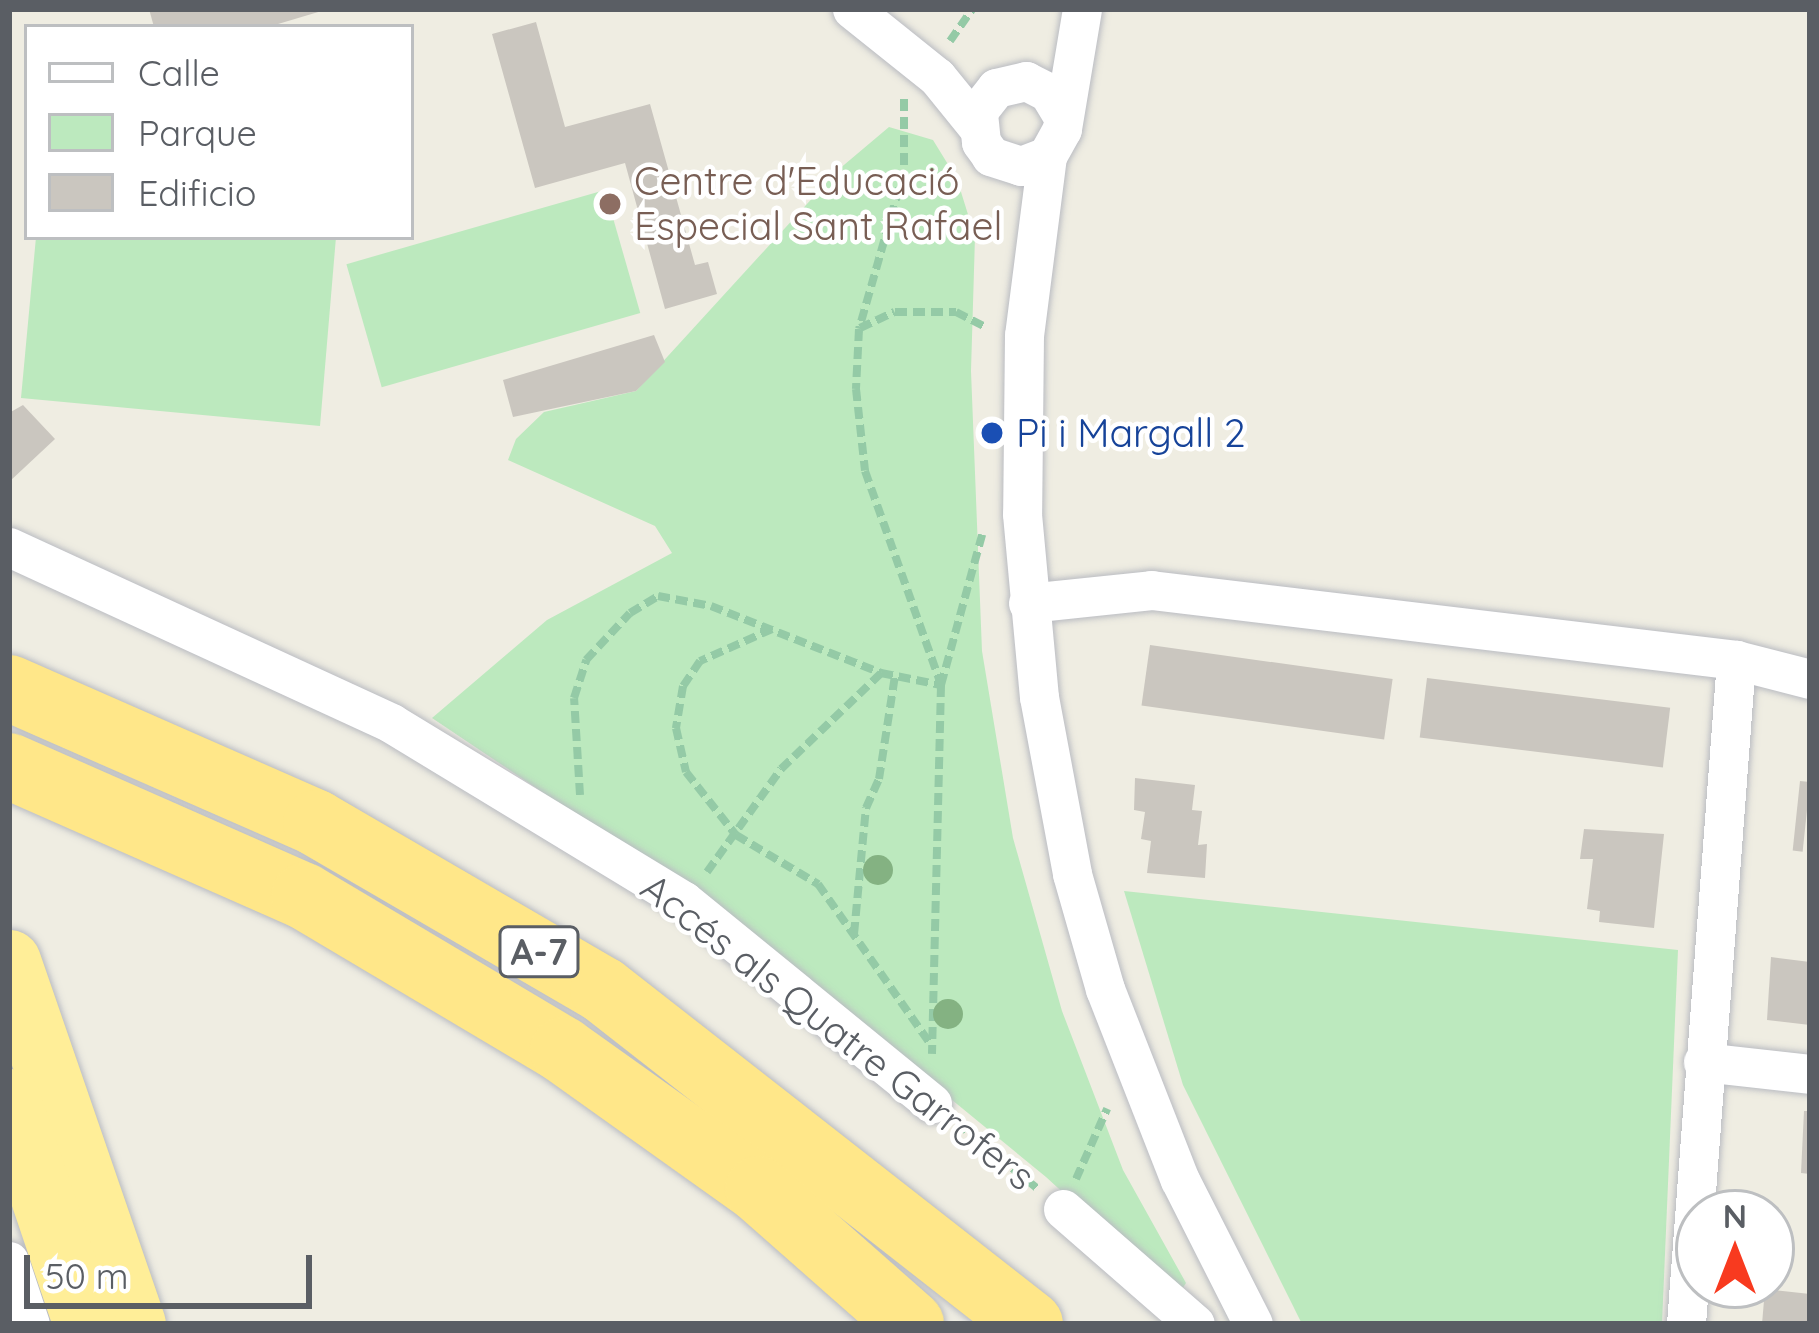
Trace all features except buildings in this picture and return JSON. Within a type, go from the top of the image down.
[{"type":"highway","name":"A-7","points":[[9,688],[316,823],[603,989],[1030,1324]]},
{"type":"highway","name":"A-7","points":[[9,766],[304,896],[562,1050],[758,1189],[911,1324]]},
{"type":"highway","points":[[9,962],[134,1324]]},
{"type":"highway","points":[[9,1100],[85,1324]]},
{"type":"street","points":[[852,9],[944,58],[1011,84],[1048,92],[1061,114]]},
{"type":"street","points":[[976,125],[1011,84],[1078,22]]},
{"type":"street","points":[[1078,22],[1061,114],[1047,156],[1031,277],[1022,427],[1028,603],[1053,783],[1105,989],[1180,1180],[1253,1324]]},
{"type":"street","points":[[944,58],[991,156],[1006,164],[1047,156]]},
{"type":"street","points":[[1006,164],[1031,277]]},
{"type":"street","name":"Accés als Quatre Garrofers","points":[[9,547],[391,723],[684,901],[932,1103]]},
{"type":"street","points":[[1028,603],[1150,590],[1736,660],[1810,679]]},
{"type":"street","points":[[1686,1324],[1736,660]]},
{"type":"street","points":[[1703,1062],[1810,1074]]},
{"type":"street","name":"Accés als Quatre Garrofers","points":[[1063,1209],[1195,1324]]},
{"type":"street","points":[[9,1261],[29,1324]]},
{"type":"path","points":[[944,58],[972,9]]},
{"type":"path","points":[[904,98],[904,171],[859,329],[865,471],[941,685]]},
{"type":"path","points":[[859,329],[895,312],[956,312],[986,327]]},
{"type":"path","points":[[932,1103],[941,685],[982,535]]},
{"type":"path","points":[[563,828],[584,788],[574,698],[586,660],[630,613],[658,596],[772,629],[881,673],[941,685]]},
{"type":"path","points":[[772,629],[700,661],[683,686],[676,728],[686,772],[736,835],[818,884],[932,1046]]},
{"type":"path","points":[[684,901],[782,769],[881,673]]},
{"type":"path","points":[[854,936],[866,808],[879,779],[895,676]]},
{"type":"path","name":"Accés als Quatre Garrofers","points":[[932,1103],[1063,1209]]},
{"type":"path","points":[[1063,1209],[1107,1109]]},
{"type":"green space","points":[[889,127],[933,140],[957,179],[975,237],[971,371],[982,651],[1013,838],[1062,1011],[1123,1170],[1186,1283],[1177,1297],[1046,1177],[730,918],[432,718],[547,620],[672,553],[655,526],[508,460],[516,439],[544,412],[636,391],[838,170]]},
{"type":"green space","points":[[605,190],[640,313],[382,387],[346,264]]},
{"type":"green space","points":[[36,240],[336,240],[320,426],[21,398]]},
{"type":"green space","points":[[1124,891],[1678,950],[1662,1324],[1302,1324],[1183,1085]]},
{"type":"place","name":"Centre d'Educació Especial Sant Rafael","points":[[610,204]]},
{"type":"place","name":"Pi i Margall 2","points":[[992,433]]}]
